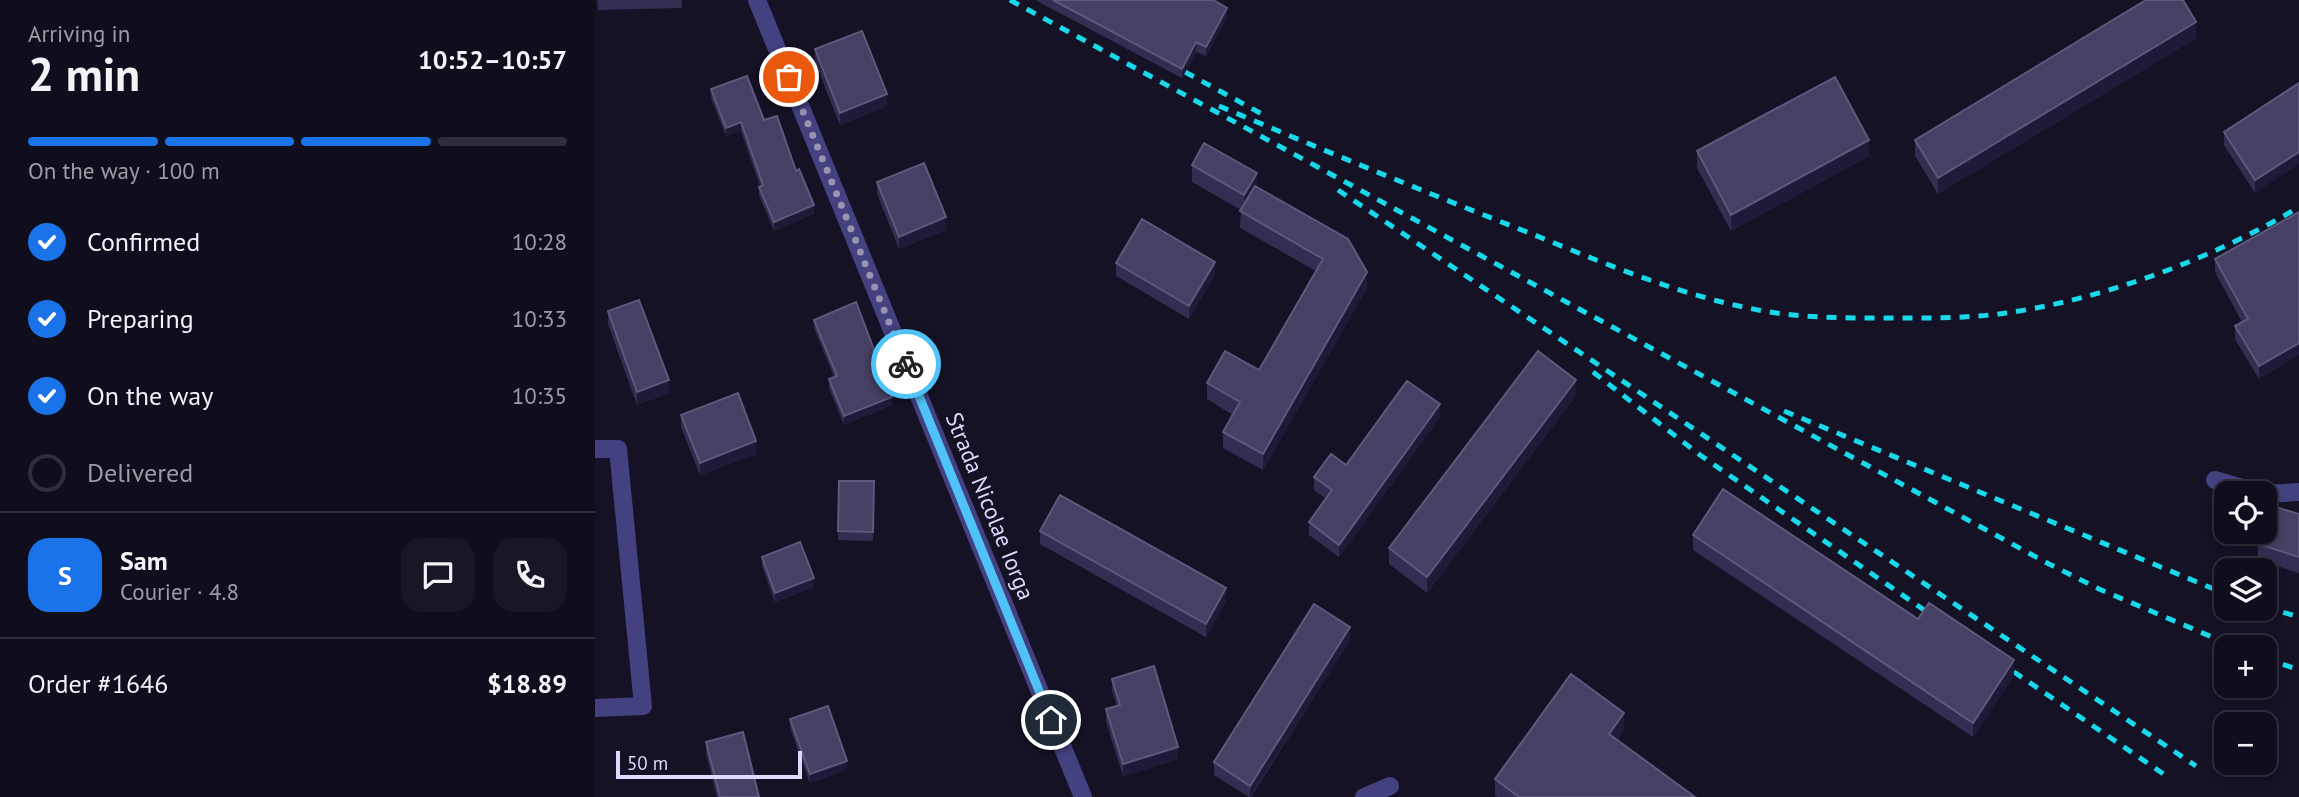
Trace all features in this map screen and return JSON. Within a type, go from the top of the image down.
[{"type":"street","name":"Strada Nicolae Iorga","points":[[757,0],[1083,797]]},
{"type":"street","points":[[595,449],[618,449],[643,706],[595,708]]},
{"type":"street","points":[[2277,493],[2299,492]]},
{"type":"street","points":[[1364,797],[1390,786]]},
{"type":"building","points":[[1053,0],[1213,0],[1227,8],[1206,47],[1196,42],[1182,69]]},
{"type":"building","points":[[2146,0],[2183,0],[2196,22],[1938,178],[1915,140]]},
{"type":"building","points":[[862,31],[887,94],[840,113],[815,49]]},
{"type":"building","points":[[747,76],[764,120],[777,116],[796,171],[799,169],[814,205],[774,222],[759,187],[763,185],[741,122],[726,128],[711,89]]},
{"type":"building","points":[[1835,77],[1869,140],[1731,215],[1697,151]]},
{"type":"building","points":[[2299,83],[2299,152],[2255,180],[2224,132]]},
{"type":"building","points":[[1204,143],[1257,173],[1244,195],[1192,165]]},
{"type":"building","points":[[924,163],[946,217],[899,237],[877,182]]},
{"type":"building","points":[[1255,186],[1348,239],[1367,272],[1263,454],[1223,432],[1240,402],[1207,383],[1225,351],[1259,370],[1323,259],[1240,211]]},
{"type":"building","points":[[2299,212],[2299,343],[2259,366],[2235,326],[2248,319],[2215,259]]},
{"type":"building","points":[[1142,219],[1215,262],[1189,306],[1116,263]]},
{"type":"building","points":[[639,300],[669,380],[637,392],[608,311]]},
{"type":"building","points":[[856,302],[892,397],[844,416],[829,379],[837,376],[814,320]]},
{"type":"building","points":[[1538,351],[1576,380],[1427,577],[1389,548]]},
{"type":"building","points":[[1407,381],[1440,404],[1339,545],[1309,522],[1332,490],[1314,477],[1331,454],[1346,465]]},
{"type":"building","points":[[738,393],[756,441],[700,463],[681,415]]},
{"type":"building","points":[[839,481],[874,481],[873,532],[838,531]]},
{"type":"building","points":[[1723,489],[1918,619],[1929,603],[2014,660],[1973,723],[1693,535]]},
{"type":"building","points":[[1060,495],[1226,588],[1206,624],[1040,531]]},
{"type":"building","points":[[2277,507],[2299,514],[2299,557],[2258,544],[2277,544]]},
{"type":"building","points":[[800,542],[814,578],[775,593],[762,557]]},
{"type":"building","points":[[1314,604],[1350,627],[1250,786],[1214,762]]},
{"type":"building","points":[[1154,666],[1178,747],[1123,764],[1106,709],[1120,705],[1112,679]]},
{"type":"building","points":[[1571,674],[1624,713],[1609,734],[1695,797],[1519,797],[1495,779]]},
{"type":"building","points":[[828,706],[847,761],[810,774],[790,719]]},
{"type":"building","points":[[743,732],[759,797],[720,797],[706,742]]},
{"type":"railway","points":[[1010,0],[2049,564],[2099,589],[2214,638]]},
{"type":"railway","points":[[1185,72],[1262,114]]},
{"type":"railway","points":[[1219,106],[1638,276],[1720,302],[1794,315],[1857,318],[1952,317],[2037,308],[2115,288],[2193,260],[2230,244],[2299,207]]},
{"type":"railway","points":[[1338,190],[2196,766]]},
{"type":"railway","points":[[1593,372],[1700,455],[1940,621]]},
{"type":"railway","points":[[1784,411],[2214,589]]},
{"type":"railway","points":[[2277,611],[2299,617]]},
{"type":"railway","points":[[1998,661],[2165,775]]},
{"type":"railway","points":[[2277,662],[2299,670]]},
{"type":"way so far","points":[[789,77],[906,364]]},
{"type":"route","points":[[906,364],[1051,720]]}]
